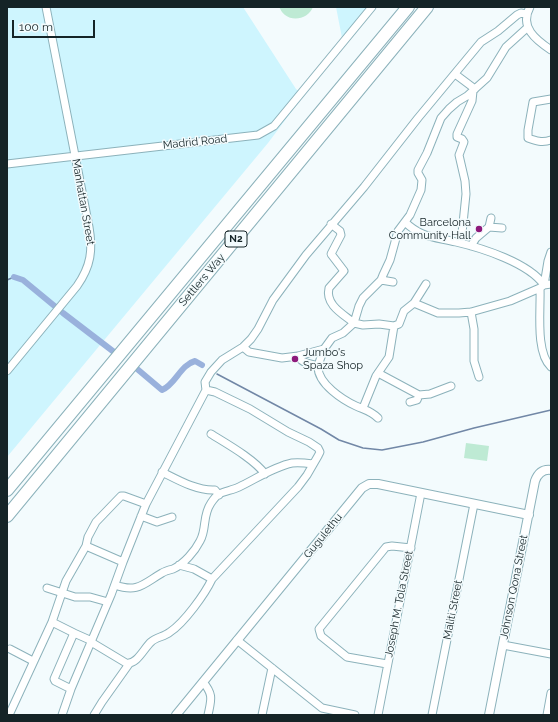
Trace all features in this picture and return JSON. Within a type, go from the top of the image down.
[{"type":"highway","name":"Settlers Way","points":[[7,490],[408,7]]},
{"type":"highway","name":"Settlers Way","points":[[7,516],[427,7]]},
{"type":"highway","points":[[7,487],[52,435]]},
{"type":"street","name":"Manhattan Street","points":[[7,371],[77,286],[85,274],[91,246],[91,237],[46,7]]},
{"type":"street","name":"Madrid Road","points":[[7,164],[258,135],[274,126],[372,7]]},
{"type":"street","points":[[63,714],[71,689],[108,602],[146,504],[206,390],[205,382],[211,372],[226,357],[243,347],[258,329],[273,300],[306,255],[364,187],[483,40],[498,31],[517,15],[528,10],[528,26],[535,38],[551,50]]},
{"type":"street","points":[[378,418],[370,411],[356,406],[332,390],[319,375],[318,366],[324,349],[332,338],[343,333],[354,323],[360,302],[365,295],[381,280],[390,260],[396,235],[410,215],[422,188],[422,178],[414,173],[445,113],[487,78],[506,47],[528,26]]},
{"type":"street","points":[[455,74],[474,90]]},
{"type":"street","points":[[461,243],[466,194],[465,181],[459,155],[464,142],[462,139],[457,137],[457,134],[472,101],[474,90]]},
{"type":"street","points":[[551,98],[533,102],[528,138],[542,142],[551,140]]},
{"type":"street","points":[[471,246],[476,238],[489,227],[491,218]]},
{"type":"street","points":[[405,222],[412,230],[419,233],[443,240],[461,243],[503,257],[537,276],[545,286]]},
{"type":"street","points":[[331,224],[339,230],[341,235],[331,254],[344,271],[329,288],[328,294],[333,305],[354,323],[363,325],[379,324],[394,326],[399,324],[404,311],[414,303],[426,284]]},
{"type":"street","points":[[489,227],[502,228]]},
{"type":"street","points":[[551,252],[548,261],[540,342],[544,357],[551,367]]},
{"type":"street","points":[[381,280],[393,282]]},
{"type":"street","points":[[414,303],[438,313],[459,314],[510,301],[545,286]]},
{"type":"street","points":[[470,312],[474,326],[474,361],[479,377]]},
{"type":"street","points":[[363,408],[378,373],[389,357],[394,326]]},
{"type":"street","points":[[243,347],[249,352],[282,358],[298,356],[324,349]]},
{"type":"street","points":[[298,356],[300,360],[318,366]]},
{"type":"street","points":[[378,373],[420,395],[430,394],[451,386]]},
{"type":"street","points":[[94,715],[129,664],[140,656],[151,642],[171,632],[180,624],[212,579],[298,487],[307,475],[320,452],[315,445],[288,432],[250,409],[215,392],[206,390]]},
{"type":"street","points":[[410,402],[417,400],[420,395]]},
{"type":"street","points":[[212,434],[261,468],[265,474]]},
{"type":"street","points":[[114,586],[126,589],[141,586],[186,559],[200,542],[204,530],[205,515],[211,504],[219,495],[265,474],[294,463],[303,462],[313,464]]},
{"type":"street","name":"Johnson Qona Street","points":[[489,715],[537,476],[543,471],[551,470]]},
{"type":"street","points":[[162,472],[206,490],[215,490],[219,495]]},
{"type":"street","name":"Gugulethu","points":[[176,715],[364,486],[368,484],[378,484],[529,515]]},
{"type":"street","name":"Joseph M. Tola Street","points":[[378,715],[421,493]]},
{"type":"street","points":[[9,715],[52,622],[70,574],[86,546],[88,537],[96,522],[120,496],[146,504]]},
{"type":"street","name":"Maliti Street","points":[[432,715],[474,504]]},
{"type":"street","points":[[141,516],[157,522],[172,517]]},
{"type":"street","points":[[86,546],[123,562]]},
{"type":"street","points":[[387,664],[347,657],[321,636],[319,629],[386,547],[392,546],[411,548]]},
{"type":"street","points":[[179,564],[194,569],[212,579]]},
{"type":"street","points":[[47,588],[75,597],[90,597],[108,602]]},
{"type":"street","points":[[52,622],[129,664]]},
{"type":"street","points":[[71,689],[55,681],[54,679],[74,633]]},
{"type":"street","points":[[237,640],[272,668],[321,712],[355,715]]},
{"type":"street","points":[[503,645],[551,654]]},
{"type":"street","points":[[10,650],[33,661]]},
{"type":"street","points":[[262,715],[272,668]]},
{"type":"street","points":[[203,682],[211,694],[208,715]]},
{"type":"street","points":[[547,715],[551,693]]},
{"type":"shaded area","points":[[7,7],[243,7],[296,89],[304,95],[268,143],[7,457]]},
{"type":"shaded area","points":[[336,7],[372,7],[343,43]]},
{"type":"green space","points":[[279,7],[313,7],[305,16],[301,18],[293,18],[285,15]]},
{"type":"green space","points":[[466,443],[489,446],[487,461],[464,458]]},
{"type":"waterway","points":[[7,280],[14,277]]},
{"type":"waterway","points":[[14,277],[23,280],[114,352]]},
{"type":"waterway","points":[[136,368],[162,390],[171,384],[185,366],[195,361],[202,365]]},
{"type":"waterway","points":[[217,374],[339,440],[363,448],[382,450],[423,442],[474,428],[551,410]]},
{"type":"place","name":"Barcelona Community Hall","points":[[479,229]]},
{"type":"place","name":"Jumbo's Spaza Shop","points":[[295,359]]}]
